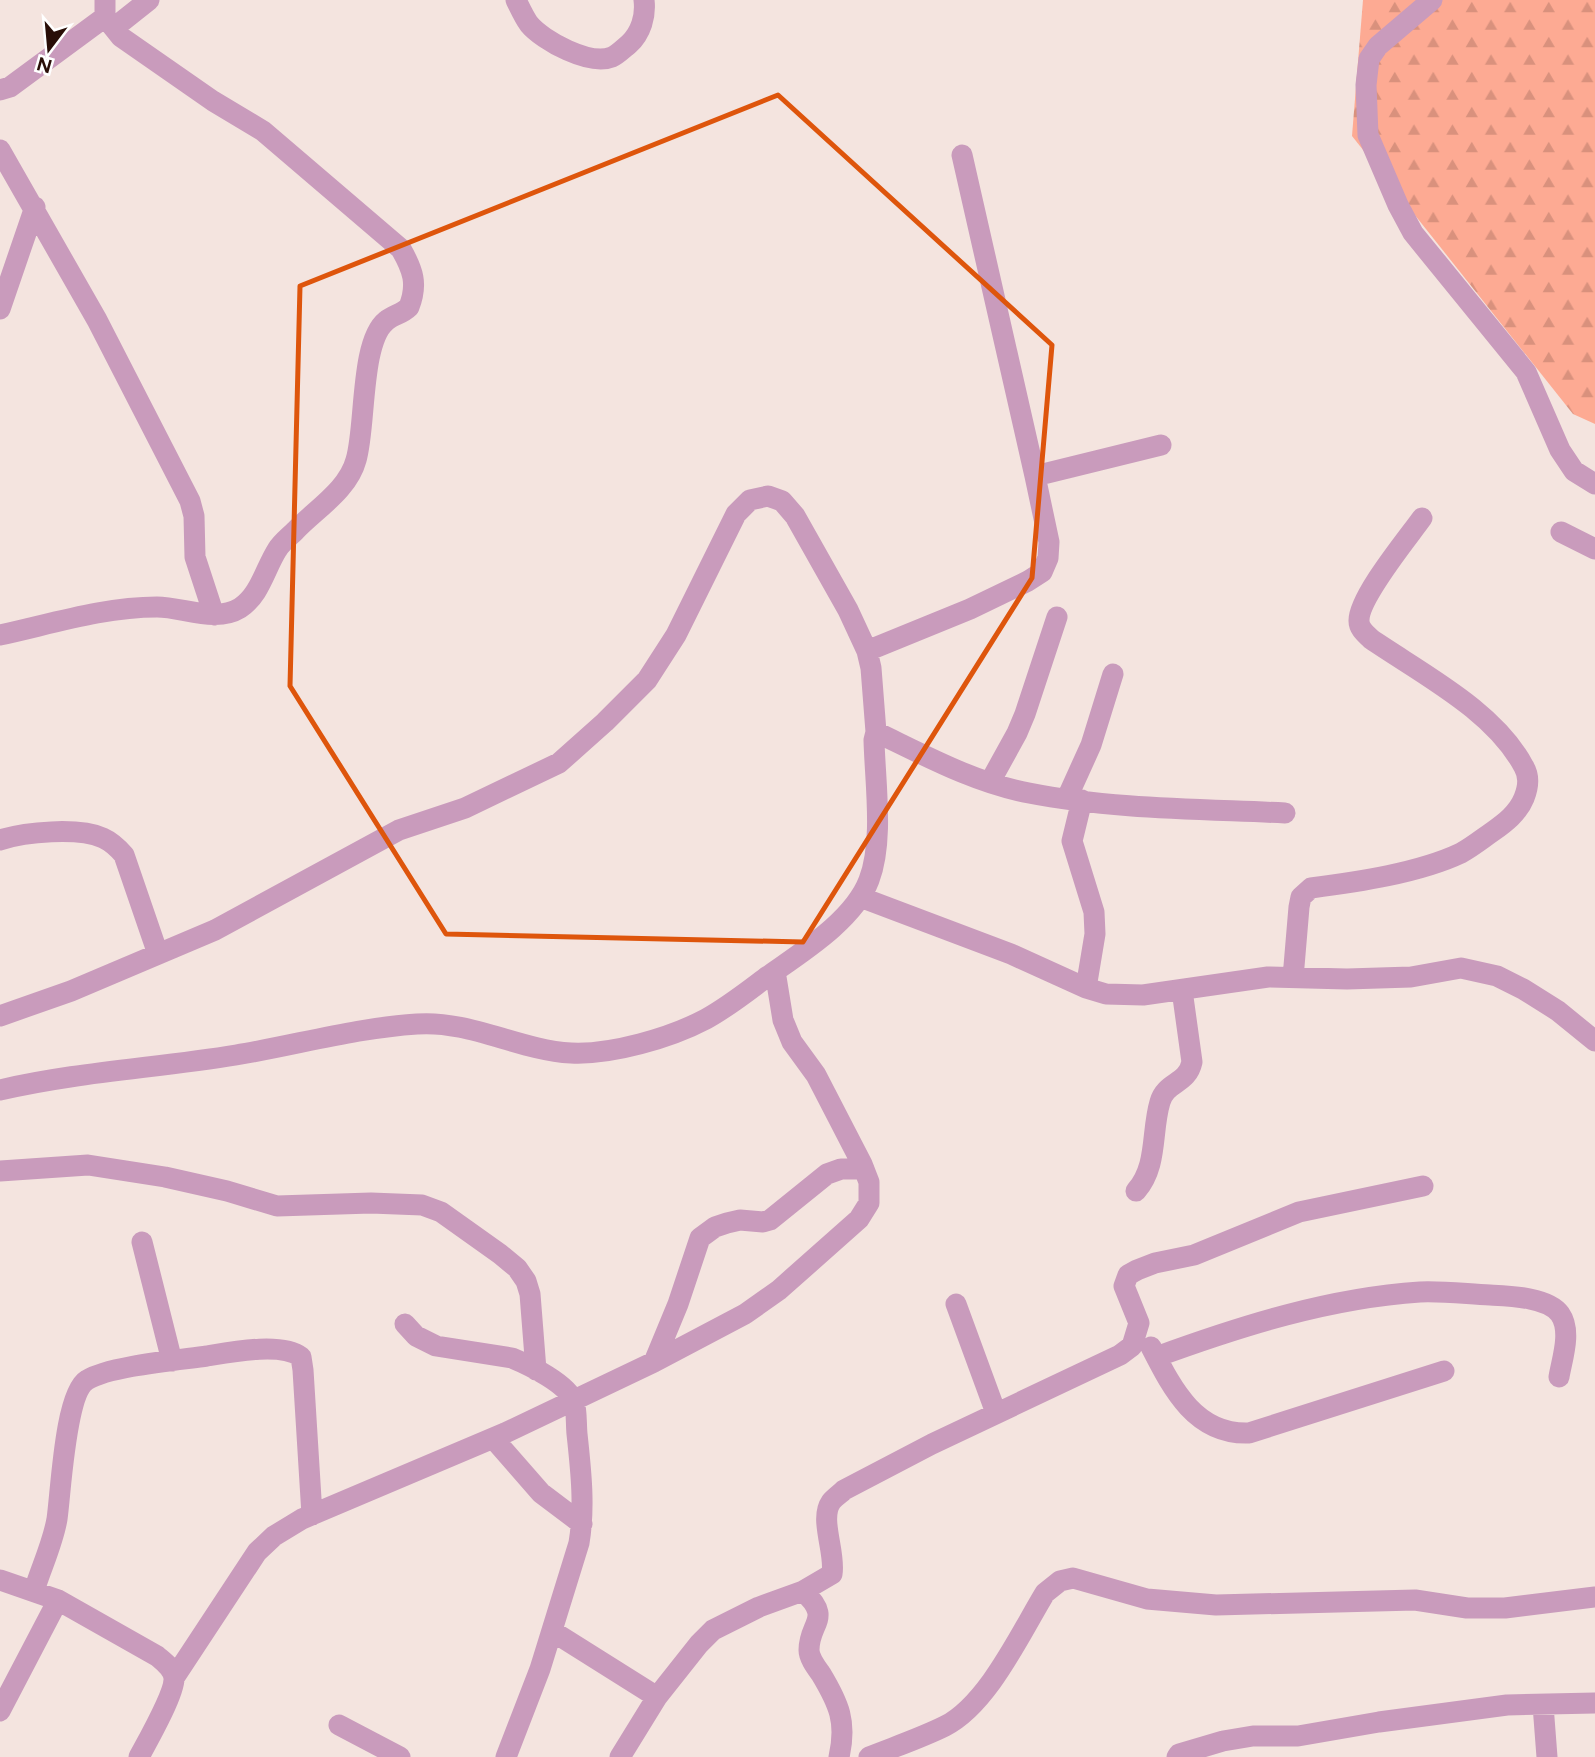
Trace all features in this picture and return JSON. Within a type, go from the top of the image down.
[{"type":"street","points":[[0,90],[10,87],[108,15],[149,0]]},
{"type":"street","points":[[516,0],[529,23],[539,34],[574,52],[600,59],[613,57],[632,41],[643,23],[644,0]]},
{"type":"street","points":[[1432,0],[1378,46],[1369,59],[1366,85],[1368,135],[1413,233],[1525,372],[1560,450],[1574,471],[1595,484]]},
{"type":"street","points":[[0,635],[124,607],[176,607],[214,615],[237,610],[247,603],[278,549],[341,488],[353,471],[358,454],[372,347],[385,321],[409,307],[415,288],[414,276],[401,249],[262,131],[213,101],[121,37],[108,15]]},
{"type":"street","points":[[0,150],[97,320],[190,501],[194,516],[195,557],[214,615]]},
{"type":"street","points":[[867,651],[1028,581],[1042,572],[1048,558],[1049,542],[1035,476],[962,155]]},
{"type":"street","points":[[0,309],[34,207]]},
{"type":"street","points":[[1035,476],[1161,445]]},
{"type":"street","points":[[0,1016],[71,991],[215,930],[399,830],[465,808],[559,763],[606,722],[646,680],[676,635],[736,514],[750,500],[768,496],[782,501],[795,516],[848,610],[867,651],[876,732],[876,836],[869,881],[846,914],[819,940],[706,1019],[678,1031],[610,1051],[571,1053],[440,1024],[362,1028],[236,1055],[64,1078],[0,1090]]},
{"type":"street","points":[[1293,978],[1299,907],[1301,897],[1311,888],[1402,873],[1459,854],[1504,823],[1520,808],[1525,796],[1528,783],[1525,769],[1499,732],[1463,702],[1371,639],[1359,622],[1362,605],[1371,589],[1422,518]]},
{"type":"street","points":[[1561,533],[1595,549]]},
{"type":"street","points":[[990,782],[1025,714],[1057,617]]},
{"type":"street","points":[[1086,988],[1095,933],[1094,912],[1072,841],[1074,799],[1113,674]]},
{"type":"street","points":[[876,732],[929,758],[990,782],[1028,793],[1074,799],[1285,813]]},
{"type":"street","points":[[0,840],[50,832],[76,833],[103,838],[115,845],[124,855],[158,954]]},
{"type":"street","points":[[860,897],[1011,954],[1086,988],[1106,994],[1123,996],[1182,990],[1248,979],[1411,977],[1461,968],[1497,976],[1522,989],[1558,1012],[1595,1041]]},
{"type":"street","points":[[139,1757],[174,1678],[257,1552],[274,1536],[312,1516],[493,1438],[654,1362],[745,1314],[779,1290],[859,1219],[869,1203],[870,1191],[864,1169],[816,1074],[792,1042],[783,1020],[775,971]]},
{"type":"street","points":[[1136,1191],[1148,1171],[1159,1103],[1165,1092],[1190,1072],[1192,1062],[1182,990]]},
{"type":"street","points":[[0,1171],[88,1165],[165,1177],[277,1206],[371,1203],[422,1205],[441,1212],[500,1254],[517,1268],[526,1281],[530,1294],[536,1370]]},
{"type":"street","points":[[654,1362],[678,1304],[696,1247],[706,1232],[740,1220],[771,1220],[827,1174],[841,1169],[864,1169]]},
{"type":"street","points":[[1423,1186],[1299,1212],[1194,1255],[1155,1263],[1137,1270],[1128,1275],[1125,1286],[1139,1323],[1173,1390],[1210,1423],[1233,1433],[1249,1433],[1444,1371]]},
{"type":"street","points":[[142,1242],[172,1361]]},
{"type":"street","points":[[1156,1357],[1239,1327],[1374,1297],[1423,1292],[1486,1294],[1524,1298],[1548,1305],[1560,1314],[1565,1336],[1559,1377]]},
{"type":"street","points":[[956,1304],[996,1413]]},
{"type":"street","points":[[620,1757],[657,1697],[713,1630],[759,1607],[803,1591],[832,1574],[828,1510],[832,1501],[844,1490],[996,1413],[1120,1355],[1132,1346],[1139,1323]]},
{"type":"street","points":[[405,1324],[425,1343],[512,1358],[563,1388],[573,1400],[582,1482],[579,1543],[540,1669],[506,1757]]},
{"type":"street","points":[[34,1591],[57,1522],[71,1415],[80,1385],[98,1375],[217,1354],[283,1348],[295,1352],[302,1357],[312,1516]]},
{"type":"street","points":[[493,1438],[541,1493],[582,1524]]},
{"type":"street","points":[[869,1757],[946,1725],[964,1713],[981,1697],[1045,1593],[1060,1581],[1073,1578],[1147,1599],[1216,1605],[1415,1600],[1467,1608],[1504,1608],[1595,1597]]},
{"type":"street","points":[[0,1580],[58,1600],[157,1656],[170,1667],[174,1678]]},
{"type":"street","points":[[803,1591],[815,1602],[817,1612],[809,1654],[828,1686],[842,1719],[844,1730],[839,1757]]},
{"type":"street","points":[[0,1711],[58,1600]]},
{"type":"street","points":[[552,1631],[657,1697]]},
{"type":"street","points":[[1177,1757],[1198,1747],[1253,1736],[1298,1736],[1379,1721],[1507,1706],[1595,1703]]},
{"type":"street","points":[[1543,1705],[1547,1757]]},
{"type":"street","points":[[339,1725],[400,1757]]},
{"type":"highlighted area","points":[[778,95],[1052,345],[1032,578],[803,942],[446,934],[290,686],[300,286]]},
{"type":"green space","points":[[1363,0],[1595,0],[1595,424],[1573,414],[1352,136]]}]
